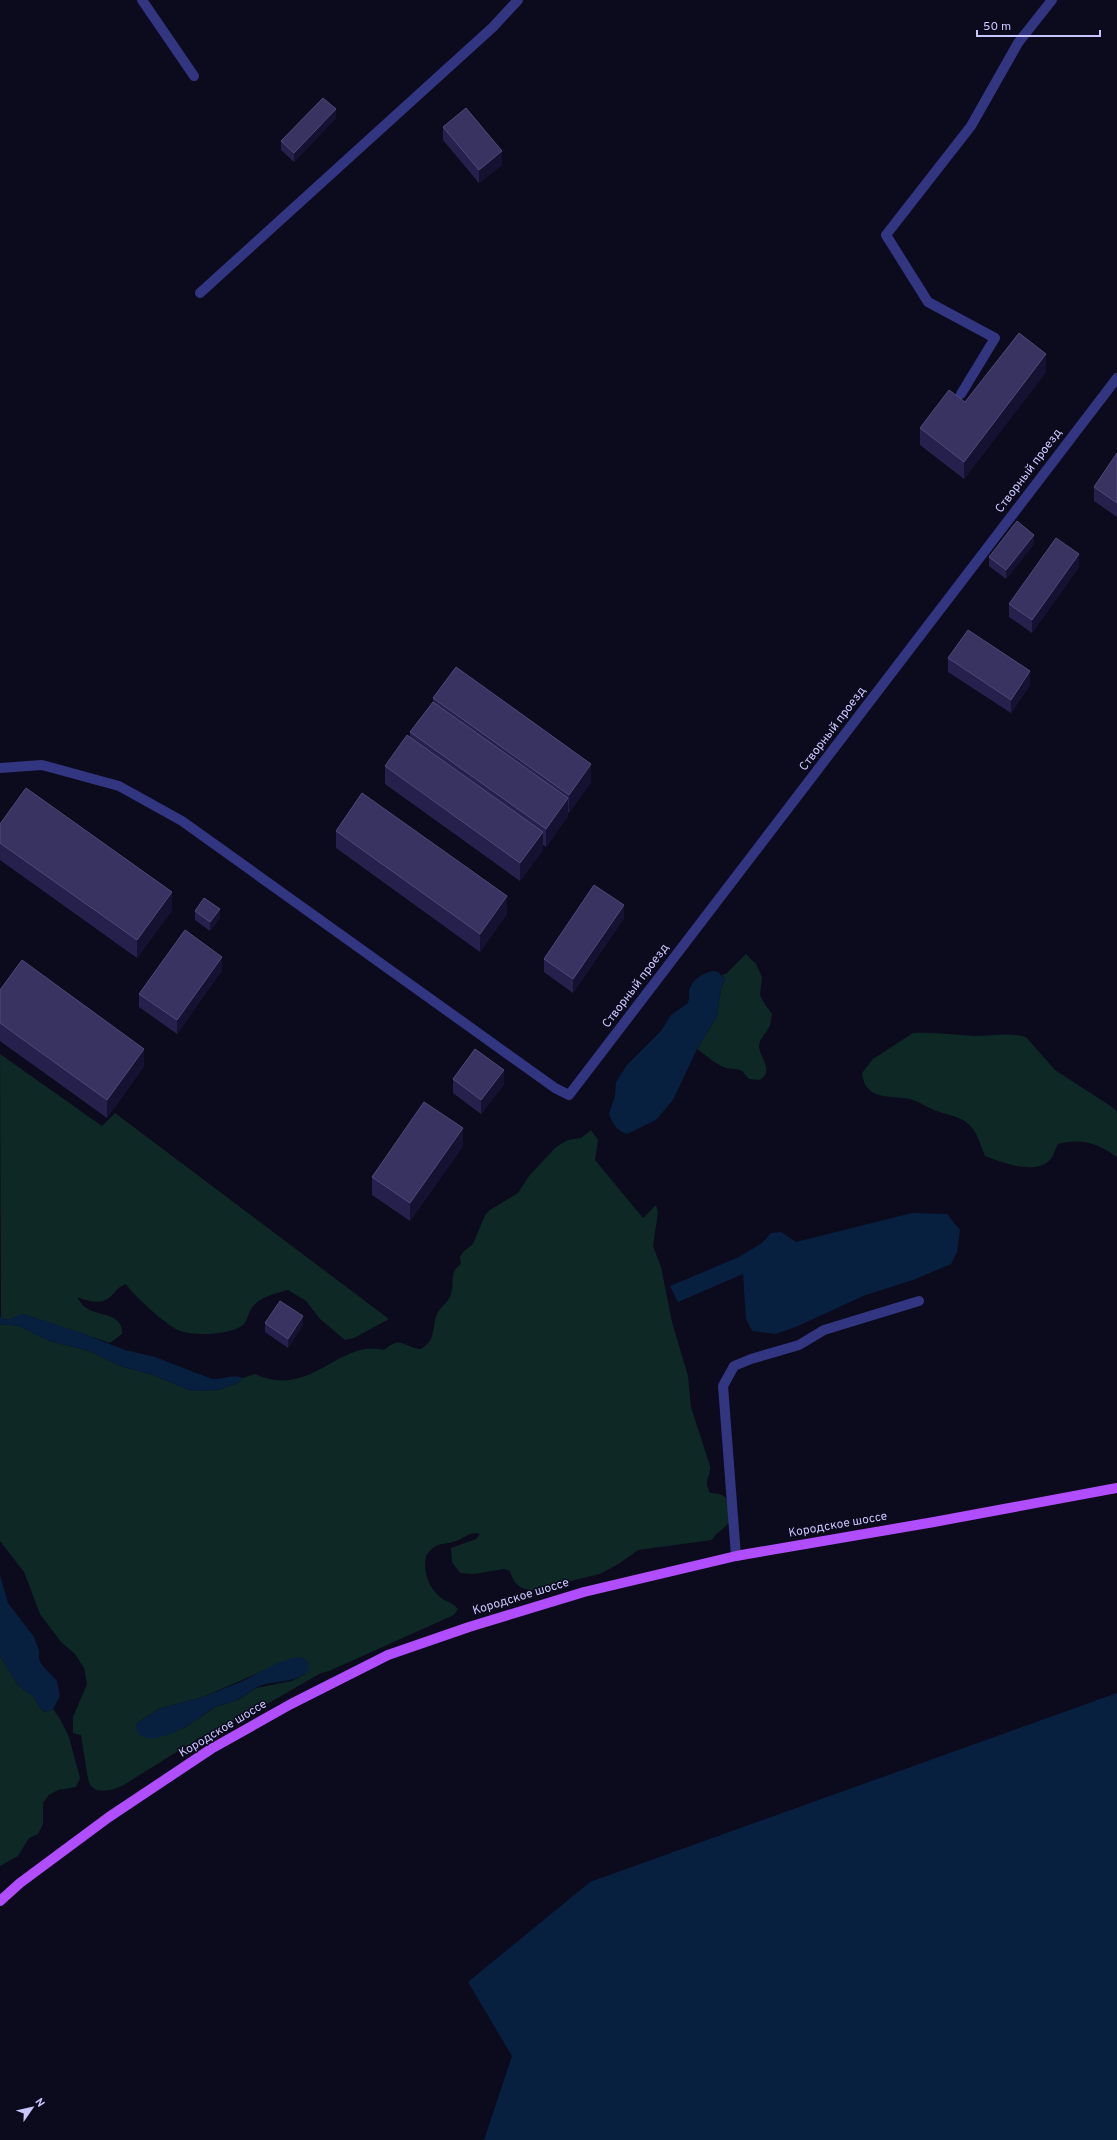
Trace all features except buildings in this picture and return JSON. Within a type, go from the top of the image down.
[{"type":"main road","name":"Кородское шоссе","points":[[0,1902],[20,1883],[109,1817],[212,1749],[291,1704],[388,1655],[469,1627],[584,1592],[736,1556],[934,1522],[1117,1488]]},
{"type":"street","points":[[142,0],[194,76]]},
{"type":"street","points":[[200,293],[493,26],[518,0]]},
{"type":"street","points":[[961,394],[995,338],[928,302],[886,235],[971,126],[1018,43],[1052,0]]},
{"type":"street","name":"Створный проезд","points":[[0,768],[42,765],[119,786],[182,821],[556,1088],[569,1095],[1117,378]]},
{"type":"street","points":[[736,1556],[723,1386],[726,1377],[734,1366],[751,1359],[799,1345],[824,1330],[919,1301]]},
{"type":"green space","points":[[746,954],[756,964],[762,977],[760,995],[772,1014],[770,1026],[761,1039],[759,1046],[766,1068],[764,1076],[760,1080],[749,1079],[740,1070],[722,1067],[697,1049],[717,1016],[721,989],[725,979],[722,975],[727,973]]},
{"type":"green space","points":[[913,1033],[974,1036],[1007,1034],[1026,1037],[1055,1070],[1115,1109],[1117,1113],[1117,1157],[1096,1145],[1082,1142],[1067,1142],[1058,1144],[1051,1159],[1042,1165],[1026,1167],[1008,1164],[985,1156],[976,1133],[970,1125],[963,1120],[934,1110],[913,1100],[879,1095],[873,1092],[864,1082],[862,1073],[873,1059]]},
{"type":"green space","points":[[0,1054],[102,1126],[115,1113],[389,1319],[354,1338],[345,1340],[320,1319],[306,1301],[288,1290],[260,1300],[251,1308],[245,1323],[237,1328],[221,1333],[193,1334],[178,1330],[166,1322],[142,1302],[126,1284],[103,1301],[94,1302],[77,1297],[86,1308],[115,1319],[122,1327],[122,1334],[110,1343],[23,1314],[10,1320],[1,1318]]},
{"type":"green space","points":[[591,1130],[598,1140],[595,1160],[643,1218],[656,1205],[658,1212],[653,1246],[661,1267],[672,1322],[688,1376],[691,1407],[710,1466],[707,1485],[710,1493],[720,1494],[727,1499],[730,1513],[729,1522],[712,1540],[638,1550],[620,1563],[600,1574],[533,1590],[524,1589],[518,1585],[513,1579],[510,1571],[504,1569],[474,1574],[460,1573],[452,1562],[451,1548],[476,1539],[480,1534],[473,1533],[456,1541],[436,1546],[426,1556],[425,1567],[427,1578],[432,1588],[442,1599],[454,1605],[458,1609],[454,1615],[329,1671],[321,1673],[262,1707],[199,1738],[122,1786],[102,1791],[93,1788],[88,1779],[81,1735],[73,1733],[73,1717],[87,1684],[84,1668],[75,1654],[61,1642],[40,1614],[24,1572],[0,1541],[0,1324],[19,1326],[50,1341],[89,1351],[120,1366],[150,1374],[192,1391],[218,1390],[255,1374],[275,1380],[292,1380],[309,1375],[353,1352],[368,1349],[384,1350],[390,1345],[399,1342],[421,1349],[432,1337],[437,1314],[451,1294],[453,1274],[457,1267],[461,1264],[460,1257],[463,1252],[473,1244],[485,1215],[490,1210],[518,1193],[529,1176],[556,1147],[568,1140],[581,1138]],"holes":[[[272,1667],[305,1674],[292,1681],[256,1688],[238,1700],[215,1707],[184,1728],[154,1738],[136,1724],[158,1709],[203,1697]]]},
{"type":"green space","points":[[0,1656],[18,1685],[34,1697],[40,1708],[45,1712],[53,1709],[60,1719],[69,1737],[80,1778],[76,1787],[58,1790],[49,1795],[43,1803],[43,1824],[38,1834],[29,1838],[18,1856],[0,1866]]},
{"type":"water","points":[[713,971],[718,972],[725,979],[721,989],[717,1016],[697,1049],[673,1100],[656,1120],[627,1134],[624,1133],[614,1124],[609,1114],[615,1096],[616,1082],[627,1065],[661,1031],[671,1015],[687,1004],[690,987],[695,980],[705,973]]},
{"type":"water","points":[[912,1213],[947,1214],[960,1230],[957,1252],[951,1264],[913,1280],[863,1296],[798,1326],[776,1334],[752,1331],[746,1319],[743,1274],[678,1302],[670,1286],[739,1257],[762,1243],[771,1233],[781,1232],[796,1242]]},
{"type":"water","points":[[23,1314],[76,1331],[125,1350],[155,1357],[212,1379],[231,1376],[243,1378],[237,1383],[218,1390],[192,1391],[150,1374],[120,1366],[89,1351],[50,1341],[19,1326],[0,1324],[0,1317],[3,1319],[9,1319]]},
{"type":"water","points":[[0,1575],[8,1603],[34,1637],[39,1651],[39,1659],[42,1665],[57,1681],[60,1696],[53,1709],[46,1712],[40,1708],[34,1697],[18,1685],[0,1656]]},
{"type":"water","points":[[297,1657],[304,1658],[309,1663],[309,1670],[297,1678],[257,1687],[240,1699],[213,1708],[189,1725],[164,1736],[148,1738],[142,1736],[138,1732],[136,1724],[158,1709],[203,1697],[243,1681],[278,1663]]},
{"type":"water","points":[[1117,1693],[1117,2140],[484,2140],[512,2056],[468,1982],[590,1882]]}]
